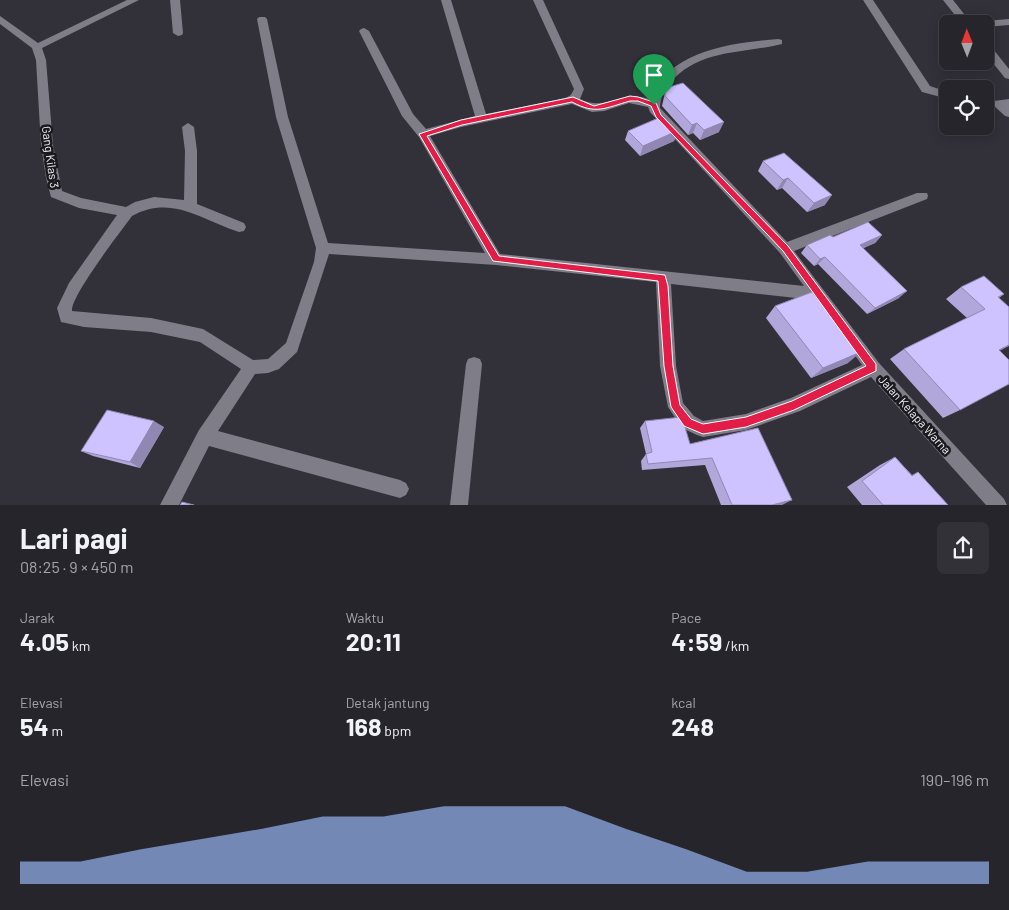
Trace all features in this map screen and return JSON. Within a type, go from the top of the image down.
[{"type":"street","points":[[0,19],[37,47],[134,0]]},
{"type":"street","points":[[175,0],[178,33]]},
{"type":"street","points":[[446,0],[481,118]]},
{"type":"street","points":[[538,0],[577,82],[579,89],[573,100]]},
{"type":"street","points":[[868,0],[926,90],[939,94]]},
{"type":"street","points":[[948,0],[960,15]]},
{"type":"street","points":[[239,227],[190,208],[155,202],[137,204],[127,212],[74,287],[64,308],[66,317],[151,326],[203,336],[251,366],[273,364],[292,347],[321,262],[323,248],[282,117],[262,19]]},
{"type":"street","points":[[364,32],[408,116],[423,134],[496,259]]},
{"type":"street","points":[[423,134],[481,118],[573,100],[586,107],[594,108],[630,98],[654,105],[660,89],[678,68],[693,60],[749,46],[778,42]]},
{"type":"street","name":"Gang Kilas 3","points":[[37,47],[41,60],[49,155],[56,194],[79,203],[127,212]]},
{"type":"street","points":[[994,57],[1009,76]]},
{"type":"street","points":[[1004,103],[1009,113]]},
{"type":"street","name":"Jalan Kelapa Warna","points":[[654,105],[658,116],[785,249],[873,368],[998,505]]},
{"type":"street","points":[[188,126],[191,169],[190,208]]},
{"type":"street","points":[[785,249],[922,196]]},
{"type":"street","points":[[323,248],[496,259],[819,294]]},
{"type":"street","points":[[662,278],[668,366],[676,407],[688,422],[703,429],[746,422],[794,405],[873,368]]},
{"type":"street","points":[[459,505],[474,364]]},
{"type":"street","points":[[169,505],[205,436],[251,366]]},
{"type":"street","points":[[205,436],[400,489]]},
{"type":"building","points":[[683,83],[724,122],[704,130],[697,123],[692,125],[665,96],[666,88]]},
{"type":"building","points":[[663,116],[677,131],[643,146],[628,131]]},
{"type":"building","points":[[784,153],[832,195],[814,203],[788,178],[783,180],[763,161]]},
{"type":"building","points":[[868,222],[882,235],[860,245],[907,291],[875,308],[825,257],[820,259],[807,245],[830,235],[833,237]]},
{"type":"building","points":[[984,276],[1004,294],[998,297],[1009,307],[1009,345],[999,350],[1009,360],[1009,384],[960,410],[904,349],[985,309],[961,287]]},
{"type":"building","points":[[812,292],[861,352],[823,368],[775,306]]},
{"type":"building","points":[[107,410],[154,421],[130,462],[81,451]]},
{"type":"building","points":[[682,417],[690,444],[758,428],[792,500],[772,505],[732,505],[712,458],[648,464],[646,454],[652,452],[645,421]]},
{"type":"building","points":[[895,457],[912,476],[918,472],[948,505],[883,505],[862,481]]},
{"type":"building","points":[[182,502],[194,505],[180,505]]},
{"type":"route","points":[[630,98],[646,101],[654,105],[658,116],[785,249],[873,368],[794,405],[746,422],[703,429],[688,422],[676,407],[668,366],[662,278],[496,259],[423,134],[461,122],[573,100],[586,107],[594,108],[630,98]]}]
